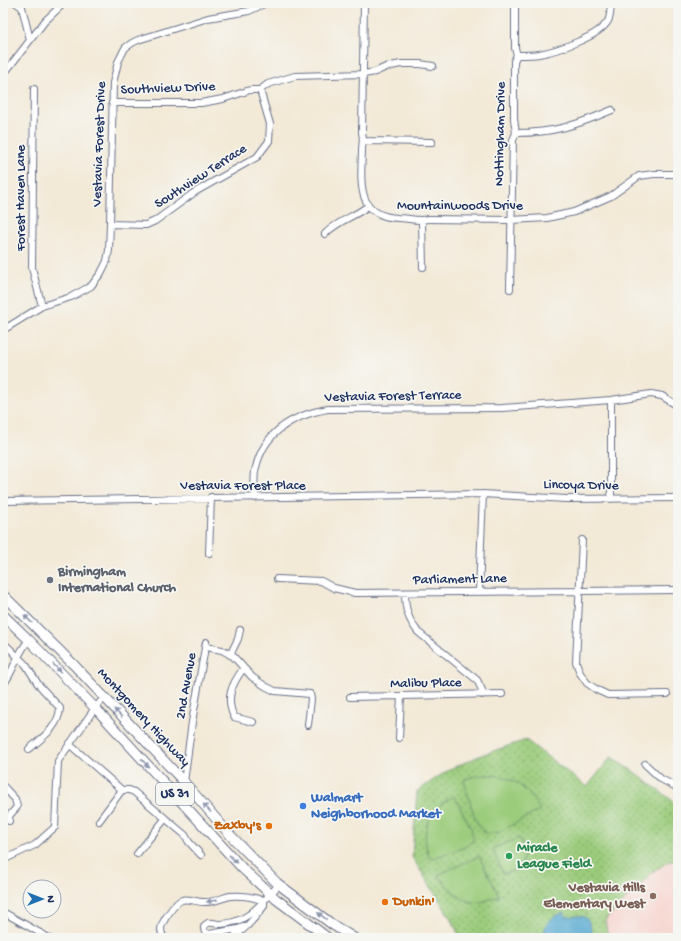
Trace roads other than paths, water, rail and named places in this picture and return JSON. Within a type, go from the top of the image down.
[{"type":"main road","name":"Montgomery Highway","points":[[3,595],[74,665],[184,782],[232,837],[280,885],[354,938]]},
{"type":"main road","name":"Montgomery Highway","points":[[3,615],[30,640],[95,708],[267,897],[328,938]]},
{"type":"main road","points":[[173,793],[184,782]]},
{"type":"street","points":[[16,3],[22,7],[30,40]]},
{"type":"street","points":[[3,74],[45,21],[64,3]]},
{"type":"street","points":[[325,234],[331,227],[360,212],[368,206],[363,195],[362,179],[362,148],[364,140],[362,133],[364,3]]},
{"type":"street","name":"Nottingham Drive","points":[[510,289],[513,140],[516,133],[514,119],[514,61],[517,55],[515,48],[515,3]]},
{"type":"street","points":[[517,55],[539,54],[583,40],[601,30],[608,22],[610,3]]},
{"type":"street","name":"Vestavia Forest Drive","points":[[3,330],[42,306],[82,291],[91,286],[97,279],[107,261],[110,224],[113,83],[118,62],[125,48],[132,43],[208,18],[249,11],[264,4]]},
{"type":"street","name":"Southview Drive","points":[[112,103],[200,103],[223,99],[250,90],[260,90],[268,84],[295,76],[364,74],[401,64],[433,66]]},
{"type":"street","name":"Forest Haven Lane","points":[[34,89],[32,268],[42,306]]},
{"type":"street","name":"Southview Terrace","points":[[110,224],[146,224],[155,221],[195,192],[256,157],[269,141],[270,130],[270,124],[260,90]]},
{"type":"street","points":[[516,133],[537,133],[555,130],[586,121],[612,110]]},
{"type":"street","points":[[364,140],[432,142]]},
{"type":"street","name":"Mountainwoods Drive","points":[[368,206],[377,213],[386,217],[416,219],[422,221],[428,219],[511,220],[547,218],[574,212],[611,196],[639,176],[654,174],[678,174]]},
{"type":"street","points":[[422,221],[423,267]]},
{"type":"street","name":"Vestavia Forest Terrace","points":[[255,498],[255,468],[262,451],[279,428],[297,417],[312,412],[328,409],[502,408],[611,400],[651,394],[662,396],[678,406]]},
{"type":"street","points":[[611,400],[611,499]]},
{"type":"street","points":[[479,592],[483,494]]},
{"type":"street","name":"Lincoya Drive","points":[[483,494],[566,499],[678,498]]},
{"type":"street","name":"Vestavia Forest Place","points":[[3,501],[483,494]]},
{"type":"street","points":[[209,553],[211,498]]},
{"type":"street","points":[[582,540],[576,662],[580,673],[587,683],[608,695],[667,694]]},
{"type":"street","name":"Parliament Lane","points":[[277,579],[321,581],[334,588],[355,593],[678,590]]},
{"type":"street","points":[[405,593],[405,606],[411,623],[418,632],[477,680],[482,690],[482,695]]},
{"type":"street","points":[[240,630],[238,639],[230,654],[252,677],[265,686],[275,690],[310,694],[311,699],[308,724]]},
{"type":"street","points":[[3,685],[23,647],[30,640]]},
{"type":"street","points":[[3,642],[26,666],[38,684],[60,708],[60,713],[52,730],[29,750]]},
{"type":"street","name":"2nd Avenue","points":[[184,782],[192,722],[206,644],[230,654]]},
{"type":"street","points":[[244,669],[236,679],[231,692],[229,702],[230,708],[234,717],[254,722]]},
{"type":"street","name":"Malibu Place","points":[[350,697],[502,694]]},
{"type":"street","points":[[399,738],[401,696]]},
{"type":"street","points":[[3,860],[35,845],[55,827],[58,762],[69,744],[104,698]]},
{"type":"street","points":[[69,744],[122,790],[134,792],[185,835],[189,842],[201,855]]},
{"type":"street","points":[[645,764],[661,779],[678,788]]},
{"type":"street","points":[[3,786],[16,800],[17,806],[9,816],[9,821]]},
{"type":"street","points":[[99,821],[122,790]]},
{"type":"street","points":[[137,854],[165,819]]},
{"type":"street","points":[[248,925],[238,929],[209,934],[204,932],[204,926],[208,922],[221,924],[244,919],[280,885]]},
{"type":"street","points":[[164,938],[161,929],[163,922],[175,905],[183,900],[204,902],[215,901],[230,896],[257,898],[267,897]]},
{"type":"street","points":[[232,938],[239,934],[248,925],[264,906],[267,897]]},
{"type":"street","points":[[3,912],[49,938]]},
{"type":"water","points":[[562,913],[565,913],[565,917],[579,916],[586,918],[590,925],[593,938],[543,938],[548,922]]},
{"type":"place","name":"Birmingham International Church","points":[[50,580]]},
{"type":"place","name":"Walmart Neighborhood Market","points":[[303,806]]},
{"type":"place","name":"Zaxby's","points":[[269,826]]},
{"type":"place","name":"Miracle League Field","points":[[509,856]]},
{"type":"place","name":"Vestavia Hills Elementary West","points":[[653,896]]},
{"type":"place","name":"Dunkin'","points":[[385,902]]}]
